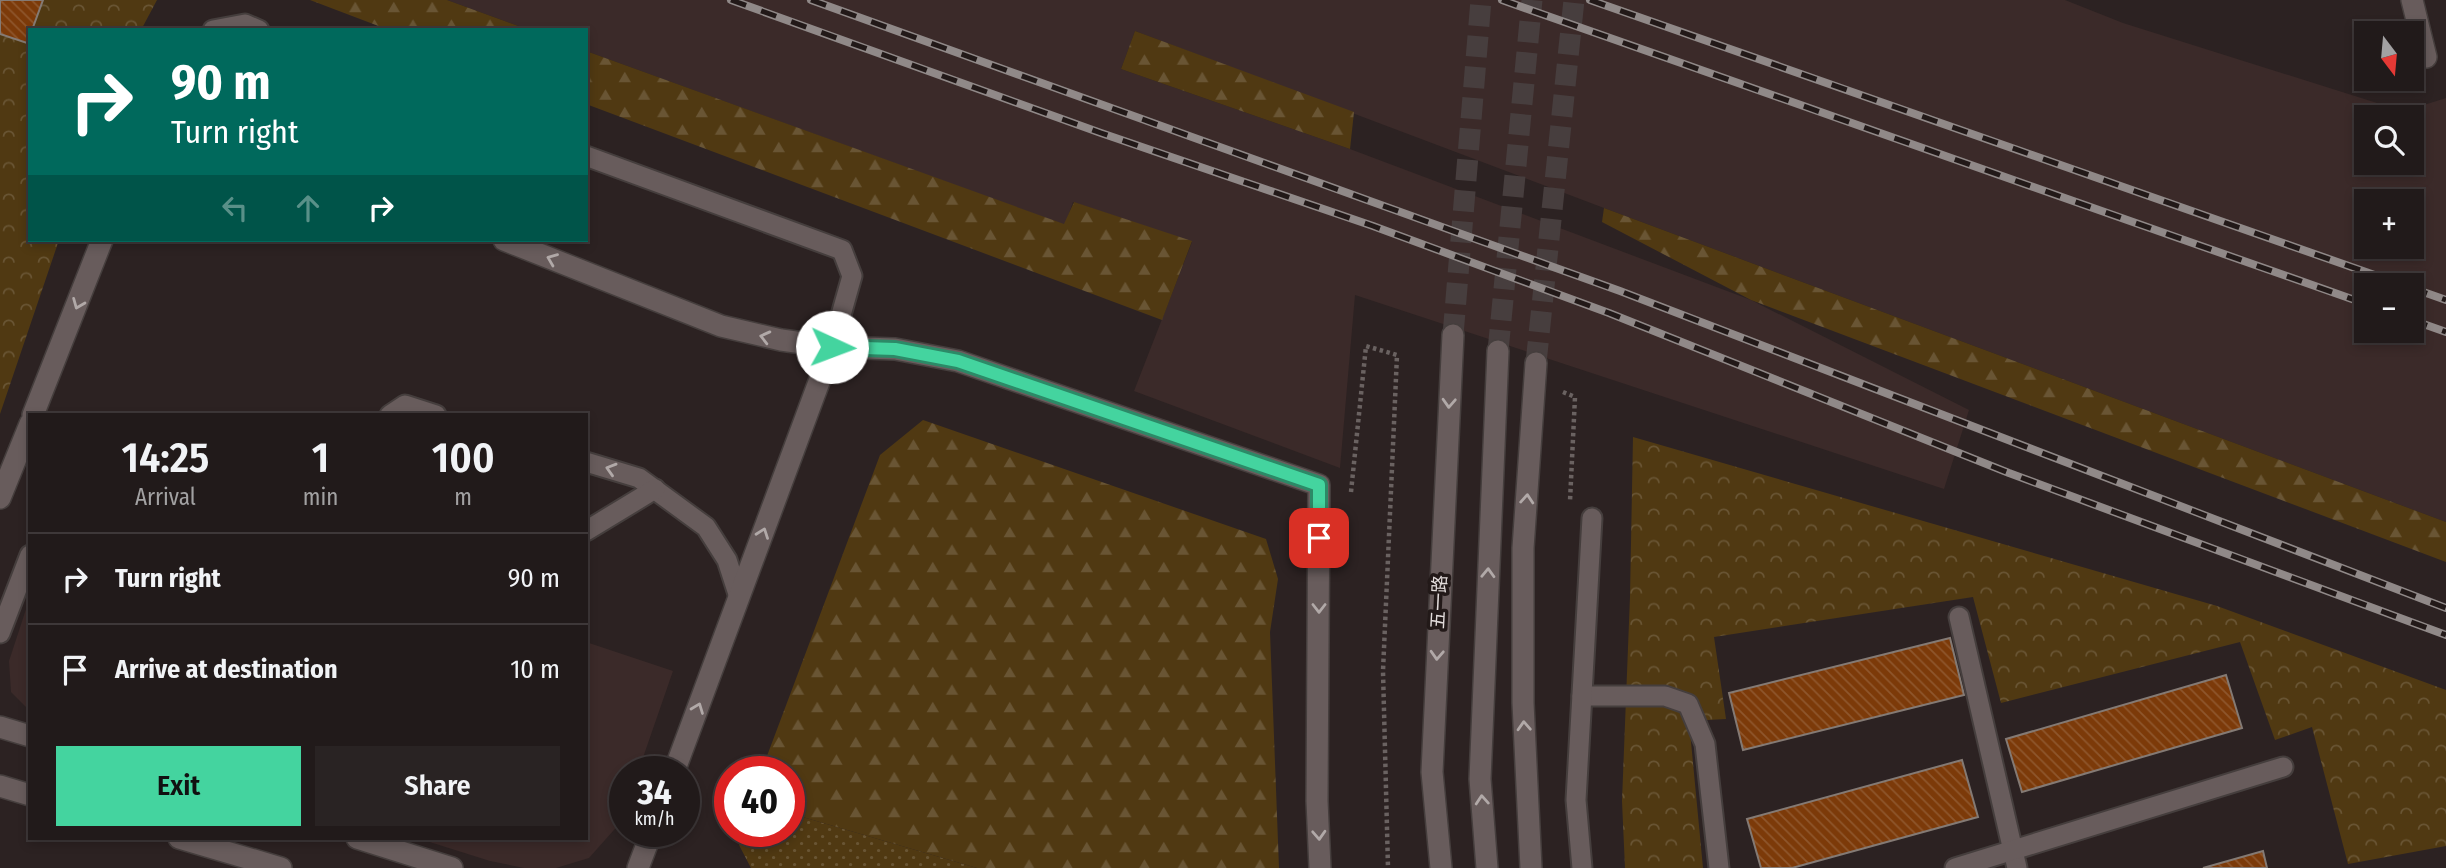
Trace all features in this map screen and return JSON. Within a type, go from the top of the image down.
[{"type":"street","points":[[2412,0],[2426,57]]},
{"type":"street","points":[[34,413],[101,242]]},
{"type":"street","points":[[509,242],[721,326],[781,341],[832,347],[895,349],[958,361],[1319,485],[1317,801],[1320,868]]},
{"type":"street","name":"五一路","points":[[1441,868],[1432,772],[1453,335]]},
{"type":"street","points":[[680,756],[832,347]]},
{"type":"street","points":[[1487,868],[1480,779],[1498,351]]},
{"type":"street","points":[[1531,868],[1522,704],[1523,561],[1536,363]]},
{"type":"street","points":[[0,498],[28,429]]},
{"type":"street","points":[[0,727],[28,735]]},
{"type":"street","points":[[0,786],[28,794]]},
{"type":"street","points":[[186,840],[281,868]]},
{"type":"street","points":[[363,840],[453,868]]},
{"type":"street","points":[[638,868],[646,847]]},
{"type":"lane","points":[[224,28],[245,24],[254,28]]},
{"type":"lane","points":[[588,157],[842,250],[852,276],[832,347]]},
{"type":"lane","points":[[393,413],[405,405],[430,413]]},
{"type":"lane","points":[[588,463],[639,478],[706,527],[727,560],[739,597]]},
{"type":"lane","points":[[588,530],[655,489]]},
{"type":"lane","points":[[1582,868],[1576,800],[1592,518]]},
{"type":"lane","points":[[0,634],[28,560]]},
{"type":"lane","points":[[1959,617],[2015,859]]},
{"type":"lane","points":[[1583,696],[1665,696],[1688,704],[1705,744],[1719,868]]},
{"type":"lane","points":[[1955,868],[2015,859],[2283,767]]},
{"type":"path","points":[[1319,485],[1351,493],[1366,346],[1397,355],[1383,671],[1388,868]]},
{"type":"path","points":[[1563,391],[1575,397],[1569,514],[1592,518]]},
{"type":"shaded area","points":[[447,0],[2065,0],[2123,23],[2383,105],[2354,105],[2354,175],[2424,175],[2424,105],[2421,105],[2446,98],[2446,522],[1135,31],[1121,69],[1350,149],[1751,300],[1969,410],[1944,489],[1355,295],[1340,468],[1134,391],[1192,242],[1073,202],[1065,225],[588,52],[588,28],[524,28]]},
{"type":"shaded area","points":[[28,603],[28,709],[11,692],[9,661]]},
{"type":"shaded area","points":[[588,643],[673,671],[644,756],[609,756],[609,836],[589,858],[556,868],[524,868],[490,861],[423,840],[588,840]]},
{"type":"green space","points":[[43,0],[157,0],[142,28],[33,28]]},
{"type":"green space","points":[[310,0],[447,0],[524,28],[384,28]]},
{"type":"green space","points":[[1135,31],[1354,112],[1350,149],[1121,69]]},
{"type":"green space","points":[[0,34],[27,43],[28,41],[28,242],[58,242],[0,414]]},
{"type":"green space","points":[[588,52],[1064,224],[1074,202],[1192,241],[1162,320],[588,105]]},
{"type":"green space","points":[[1604,208],[2446,522],[2446,562],[1751,300],[1602,222]]},
{"type":"green space","points":[[923,420],[1266,539],[1278,579],[1270,632],[1279,868],[977,868],[805,818],[805,756],[767,756],[880,455]]},
{"type":"green space","points":[[1633,437],[2217,606],[2446,690],[2446,846],[2348,864],[2312,727],[2275,740],[2240,642],[2001,703],[1973,597],[1714,637],[1726,719],[1689,721],[1703,868],[1625,868],[1622,801]]},
{"type":"green space","points":[[805,818],[977,868],[751,868],[740,847],[805,847]]},
{"type":"building","points":[[0,0],[43,0],[33,28],[28,28],[27,43],[0,34]]},
{"type":"building","points":[[1950,638],[1964,695],[1743,750],[1729,693]]},
{"type":"building","points":[[2226,675],[2242,728],[2022,792],[2006,739]]},
{"type":"building","points":[[1962,760],[1978,817],[1792,868],[1761,868],[1747,819]]},
{"type":"building","points":[[2263,851],[2267,868],[2203,868]]},
{"type":"tunnel","points":[[1453,335],[1481,0]]},
{"type":"tunnel","points":[[1498,351],[1532,0]]},
{"type":"tunnel","points":[[1536,363],[1574,0]]},
{"type":"railway","points":[[731,0],[1101,133],[1373,226],[1609,313],[2009,473],[2446,635]]},
{"type":"railway","points":[[811,0],[1620,291],[2446,608]]},
{"type":"railway","points":[[1502,0],[2354,300]]},
{"type":"railway","points":[[1590,0],[2369,273]]},
{"type":"railway","points":[[2424,292],[2446,300]]},
{"type":"railway","points":[[2424,324],[2446,332]]},
{"type":"route","points":[[832,347],[895,349],[958,361],[1319,485],[1319,538]]}]
